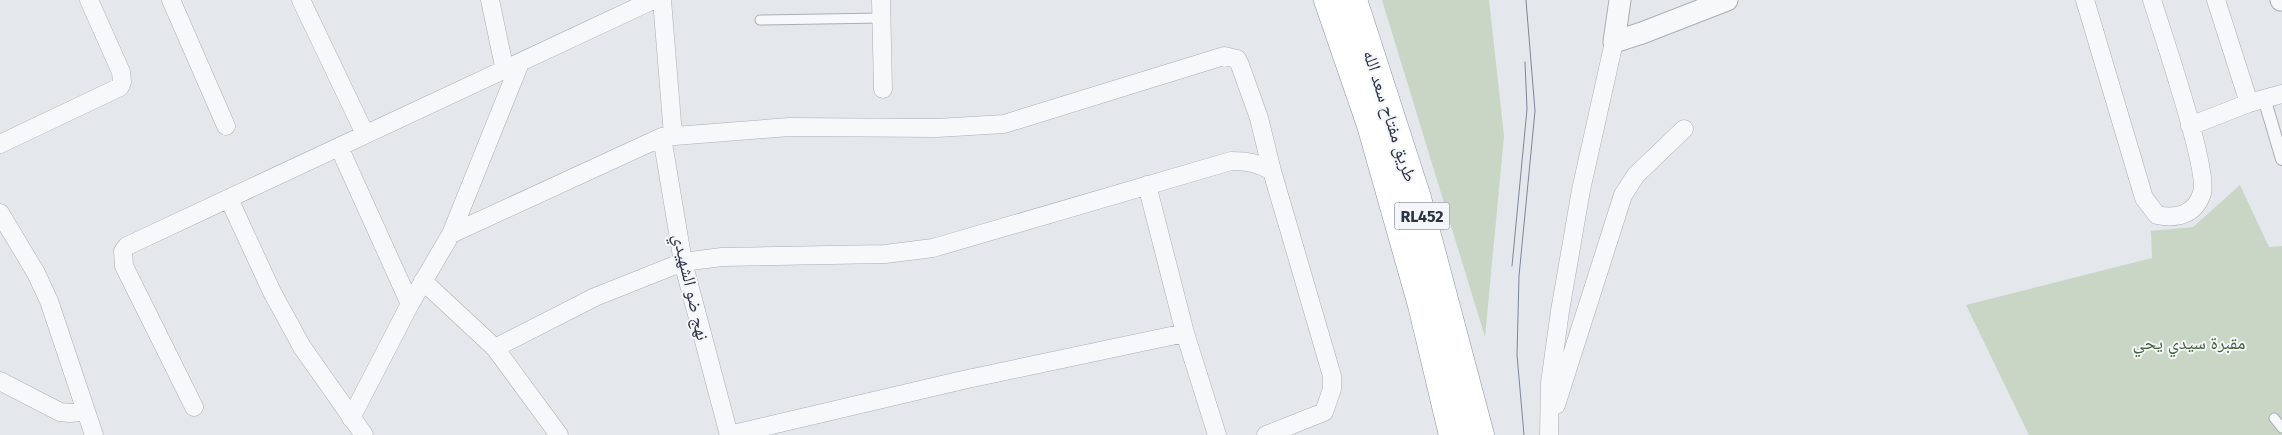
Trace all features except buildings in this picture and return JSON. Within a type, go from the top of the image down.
[{"type":"highway","name":"طريق مفتاح سعد الله","points":[[1328,0],[1371,125],[1422,305],[1453,435]]},
{"type":"highway","name":"طريق مفتاح سعد الله","points":[[1353,0],[1417,198],[1480,435]]},
{"type":"street","points":[[0,144],[120,87],[122,82],[121,72],[89,0]]},
{"type":"street","points":[[171,0],[226,126]]},
{"type":"street","points":[[301,0],[364,134]]},
{"type":"street","points":[[351,418],[410,304],[451,234],[513,67],[490,0]]},
{"type":"street","points":[[194,407],[124,266],[123,251],[127,246],[653,0]]},
{"type":"street","name":"نهج ضو الشهيدي","points":[[662,0],[667,136],[683,262],[729,435]]},
{"type":"street","points":[[881,0],[884,89]]},
{"type":"street","points":[[1549,432],[1550,383],[1560,311],[1581,190],[1614,42],[1620,0]]},
{"type":"street","points":[[1614,42],[1642,33],[1697,6],[1727,0]]},
{"type":"street","points":[[2085,0],[2144,198],[2156,216],[2173,218],[2188,213],[2197,204],[2203,191],[2202,179],[2190,126],[2152,0]]},
{"type":"street","points":[[2216,0],[2282,159]]},
{"type":"street","points":[[451,234],[667,136],[789,127],[937,128],[1004,124],[1224,56],[1237,60],[1240,65],[1259,118],[1272,171],[1332,376],[1332,389],[1324,412],[1266,435]]},
{"type":"street","points":[[2190,126],[2257,101],[2282,94]]},
{"type":"street","points":[[1549,432],[1615,215],[1623,195],[1636,174],[1684,129]]},
{"type":"street","points":[[339,147],[410,304]]},
{"type":"street","points":[[495,348],[595,297],[683,262],[722,257],[914,252],[1018,224],[1231,161],[1259,164],[1272,171]]},
{"type":"street","points":[[1147,185],[1185,333],[1217,435]]},
{"type":"street","points":[[229,199],[286,320],[302,347],[364,435]]},
{"type":"street","points":[[0,213],[36,273],[49,301],[91,434]]},
{"type":"street","points":[[423,281],[495,348],[559,435]]},
{"type":"street","points":[[729,435],[964,380],[1185,333]]},
{"type":"street","points":[[0,381],[60,412],[70,414],[84,411]]},
{"type":"lane","points":[[760,20],[882,18]]},
{"type":"lane","points":[[2274,418],[2282,428]]},
{"type":"green space","points":[[1382,0],[1489,0],[1504,136],[1485,337]]},
{"type":"green space","name":"مقبرة سيدي يحي","points":[[2240,185],[2269,247],[2282,246],[2282,435],[2029,435],[1966,305],[2152,258],[2151,231],[2193,227]]},
{"type":"tram line","points":[[1524,435],[1517,355],[1519,276],[1535,111],[1526,0]]},
{"type":"tram line","points":[[1512,266],[1527,109],[1525,62]]}]
